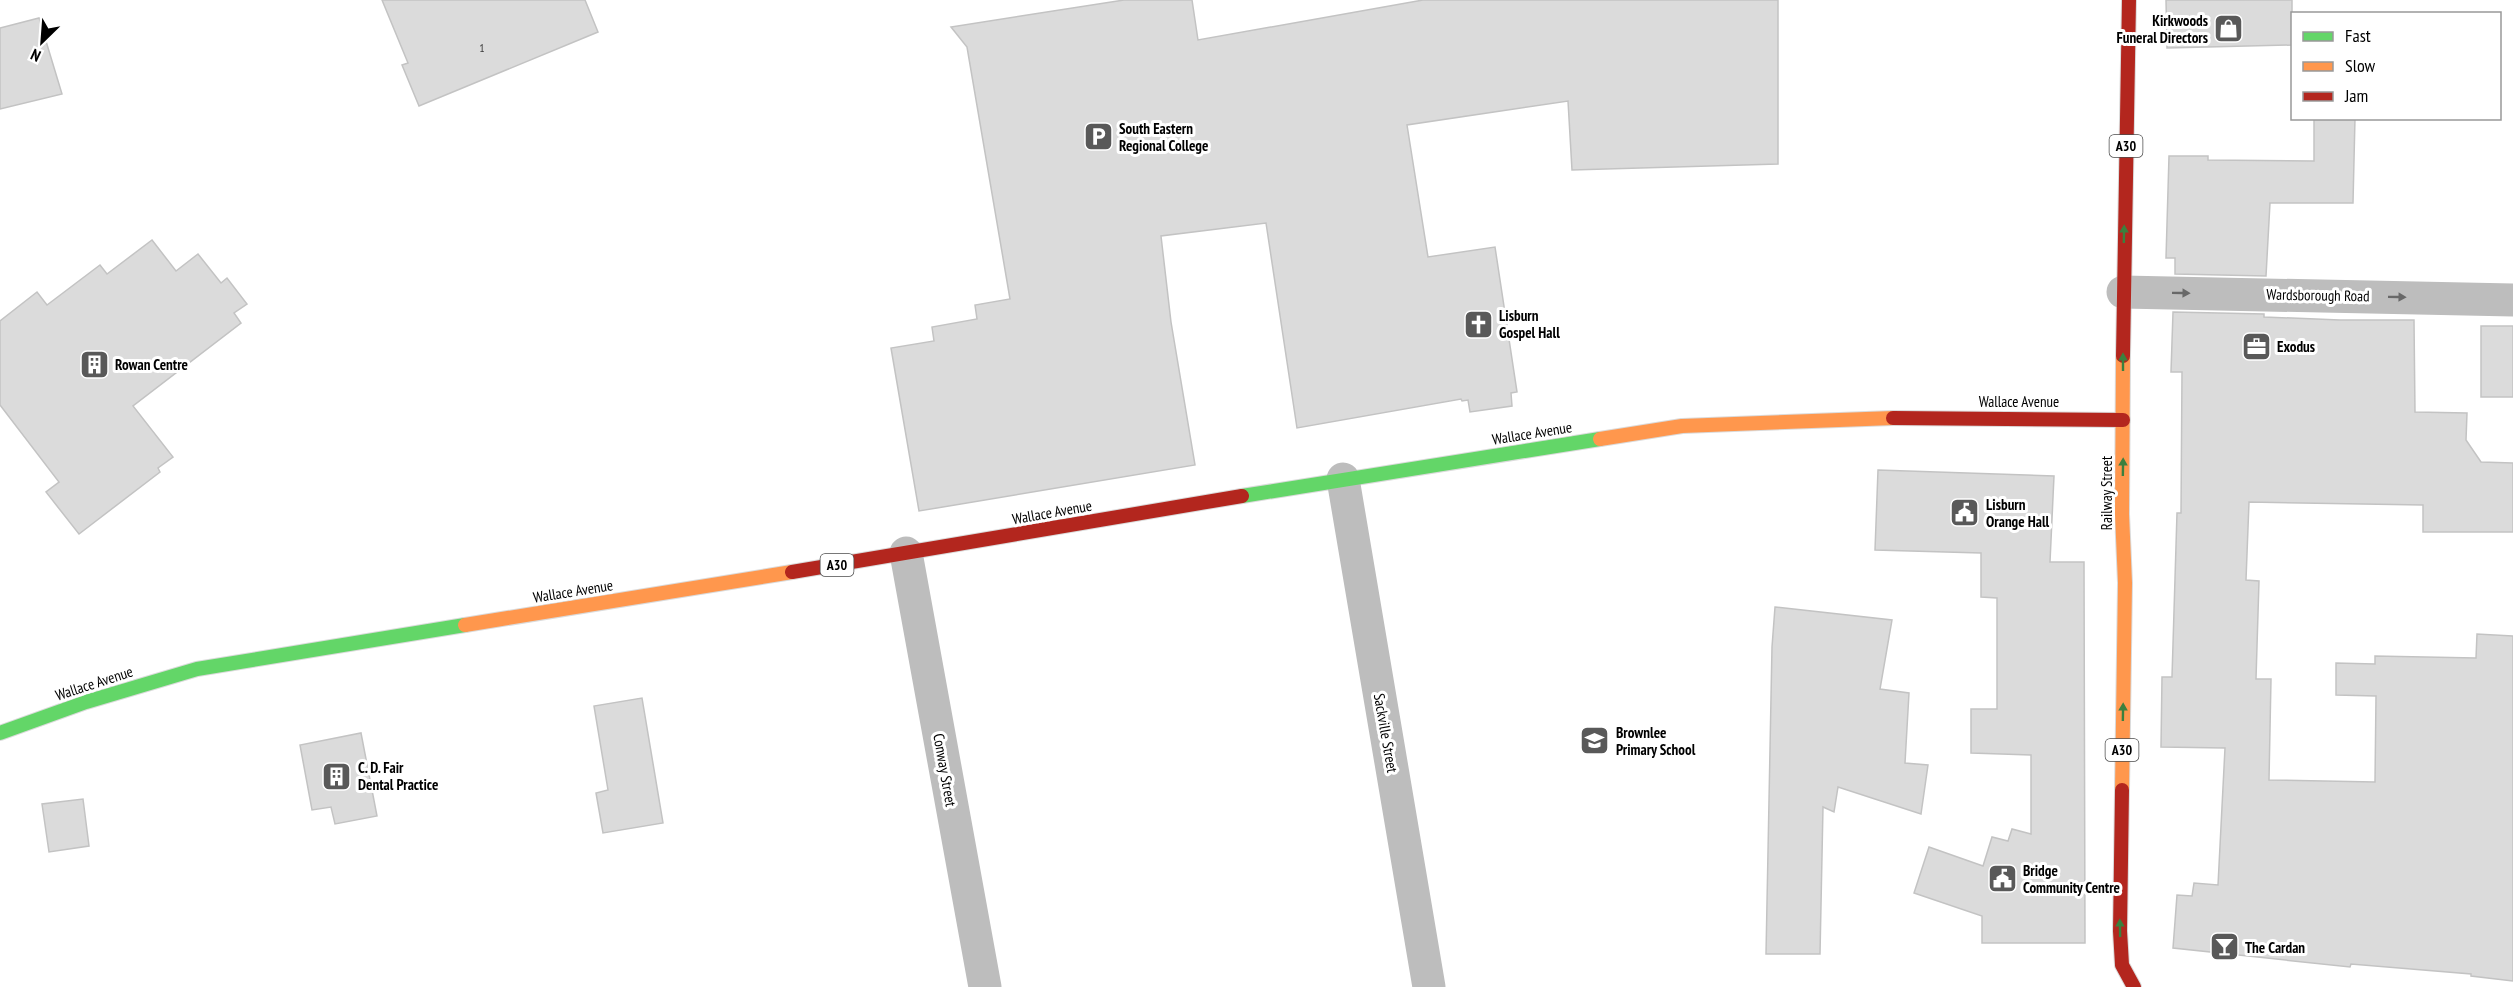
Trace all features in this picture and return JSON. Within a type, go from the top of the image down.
[{"type":"main road","name":"Railway Street","points":[[2129,0],[2123,292],[2122,514],[2125,583],[2120,931],[2122,965],[2133,986]]},
{"type":"main road","name":"Wallace Avenue","points":[[0,733],[86,702],[197,669],[1343,479],[1682,426],[1931,417],[2123,420]]},
{"type":"street","name":"Wardsborough Road","points":[[2123,292],[2513,300]]},
{"type":"street","name":"Sackville Street","points":[[1343,479],[1429,987]]},
{"type":"street","name":"Conway Street","points":[[906,553],[985,987]]},
{"type":"building","points":[[382,0],[585,0],[598,32],[419,106],[402,65],[408,63]]},
{"type":"building","points":[[1124,0],[1192,0],[1198,40],[1423,0],[1778,0],[1778,164],[1572,170],[1568,101],[1407,125],[1428,257],[1495,247],[1517,392],[1511,393],[1512,406],[1470,412],[1468,400],[1462,401],[1461,399],[1297,428],[1266,223],[1161,236],[1171,322],[1195,465],[919,511],[891,348],[934,341],[932,327],[977,319],[975,305],[1010,299],[967,47],[951,27]]},
{"type":"building","name":"Kirkwoods Funeral Directors","points":[[2166,0],[2292,0],[2291,45],[2167,48]]},
{"type":"building","points":[[39,18],[62,94],[0,109],[0,28]]},
{"type":"building","points":[[2314,120],[2355,120],[2353,203],[2270,203],[2266,276],[2175,274],[2175,258],[2166,258],[2169,156],[2208,156],[2208,160],[2314,161]]},
{"type":"building","name":"Rowan Centre","points":[[152,240],[176,271],[198,254],[221,283],[227,278],[247,304],[234,313],[241,323],[133,406],[173,457],[158,468],[160,472],[79,534],[46,492],[59,482],[0,405],[0,321],[37,292],[47,305],[100,265],[107,274]]},
{"type":"building","points":[[2173,312],[2264,314],[2264,317],[2340,320],[2414,320],[2415,412],[2467,413],[2466,440],[2481,462],[2513,463],[2513,532],[2423,532],[2423,505],[2249,502],[2246,580],[2259,581],[2256,679],[2271,679],[2269,780],[2375,782],[2376,696],[2336,695],[2336,663],[2375,664],[2375,656],[2476,658],[2477,634],[2513,636],[2513,981],[2471,976],[2471,974],[2351,964],[2350,967],[2173,948],[2177,895],[2192,896],[2194,883],[2218,885],[2225,748],[2161,747],[2162,677],[2172,677],[2177,513],[2181,513],[2182,372],[2171,372]]},
{"type":"building","points":[[2481,326],[2513,326],[2513,397],[2481,397]]},
{"type":"building","points":[[1878,470],[2054,476],[2050,562],[2084,562],[2085,943],[1982,943],[1982,916],[1914,893],[1929,847],[1983,866],[1992,837],[2008,841],[2012,829],[2031,834],[2031,755],[1971,753],[1971,709],[1997,709],[1997,598],[1981,597],[1981,553],[1875,550]]},
{"type":"building","points":[[1775,607],[1892,620],[1880,689],[1909,693],[1905,763],[1928,765],[1921,814],[1838,787],[1834,812],[1823,807],[1820,954],[1766,954],[1772,647]]},
{"type":"building","points":[[642,698],[663,823],[603,833],[596,793],[608,790],[594,706]]},
{"type":"building","name":"C. D. Fair Dental Practice","points":[[361,733],[377,816],[335,824],[331,807],[312,810],[300,745]]},
{"type":"building","points":[[83,799],[89,846],[49,852],[42,804]]},
{"type":"traffic: fast","points":[[1242,496],[1600,439]]},
{"type":"traffic: fast","points":[[0,733],[86,702],[197,669],[465,625]]},
{"type":"traffic: slow","points":[[2122,790],[2125,583],[2122,514],[2123,356]]},
{"type":"traffic: slow","points":[[1600,439],[1682,426],[1893,418]]},
{"type":"traffic: slow","points":[[465,625],[792,572]]},
{"type":"traffic: jam","points":[[2123,356],[2129,0]]},
{"type":"traffic: jam","points":[[1893,418],[2123,420]]},
{"type":"traffic: jam","points":[[792,572],[1242,496]]},
{"type":"traffic: jam","points":[[2122,790],[2120,931],[2122,965],[2134,987]]},
{"type":"place","name":"Kirkwoods Funeral Directors","points":[[2229,29]]},
{"type":"place","name":"South Eastern Regional College","points":[[1098,137]]},
{"type":"place","name":"Lisburn Gospel Hall","points":[[1478,324]]},
{"type":"place","name":"Exodus","points":[[2256,346]]},
{"type":"place","name":"Rowan Centre","points":[[94,364]]},
{"type":"place","name":"Lisburn Orange Hall","points":[[1965,513]]},
{"type":"place","name":"Brownlee Primary School","points":[[1595,741]]},
{"type":"place","name":"C. D. Fair Dental Practice","points":[[337,776]]},
{"type":"place","name":"Bridge Community Centre","points":[[2002,879]]},
{"type":"place","name":"The Cardan","points":[[2224,947]]}]
